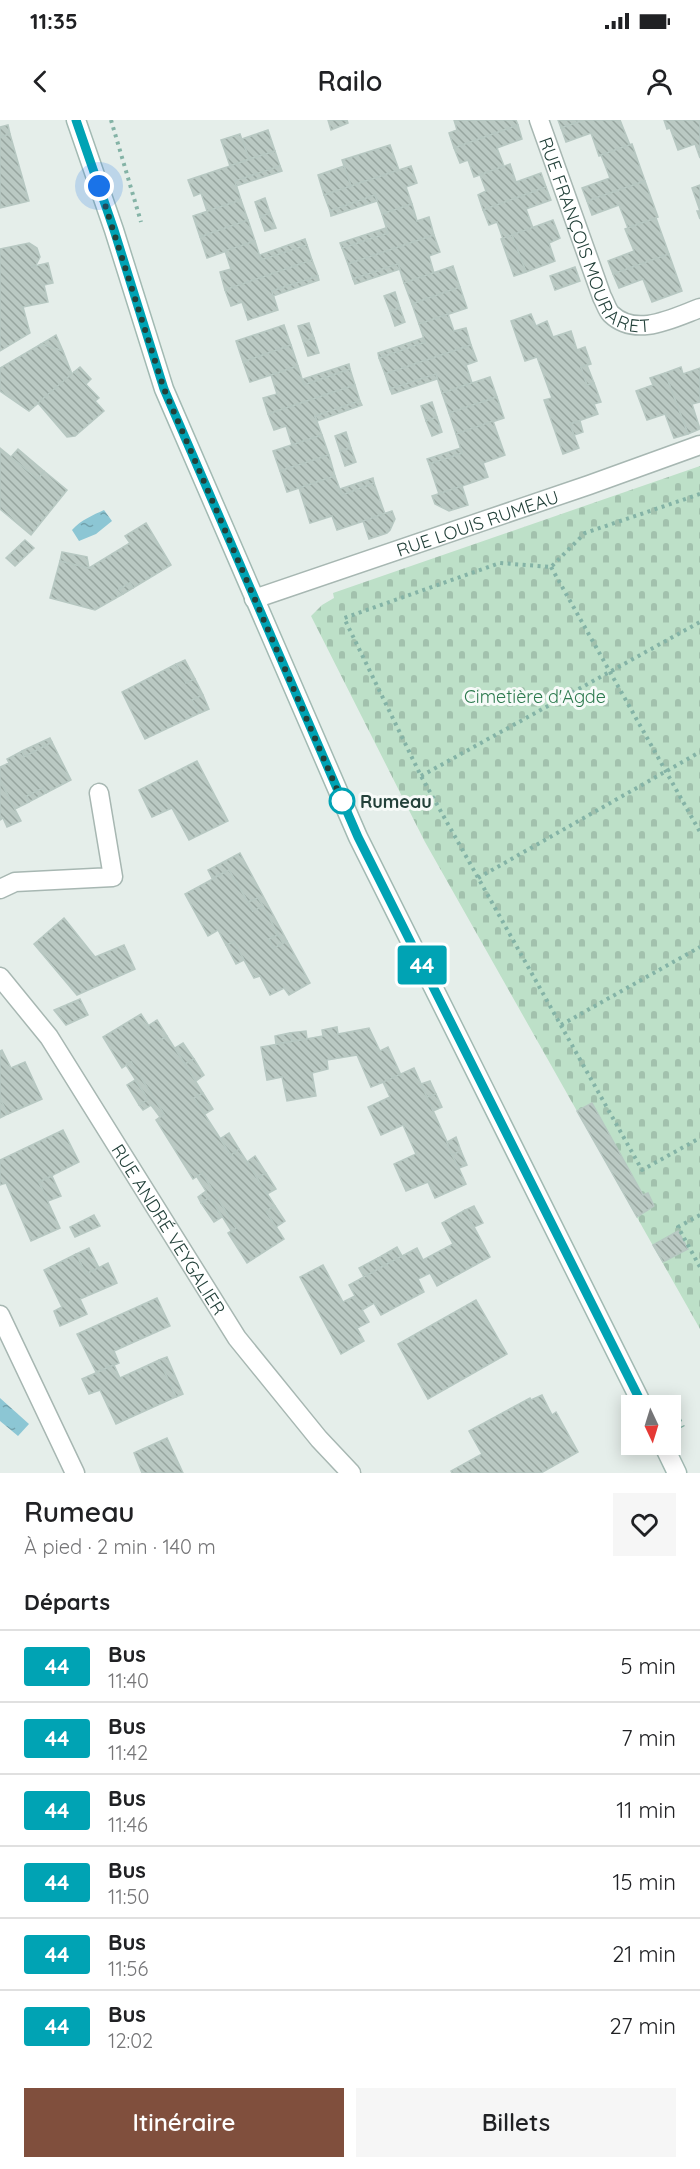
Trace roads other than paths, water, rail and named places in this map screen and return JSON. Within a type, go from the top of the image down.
[{"type":"street","points":[[76,120],[114,230],[164,389],[358,837],[637,1395]]},
{"type":"street","name":"RUE FRANÇOIS MOURARET","points":[[539,120],[602,297],[610,313],[624,322],[649,326],[700,308]]},
{"type":"street","name":"RUE LOUIS RUMEAU","points":[[255,598],[700,446]]},
{"type":"street","points":[[0,889],[15,882],[113,877],[99,793]]},
{"type":"street","name":"RUE ANDRÉ VEYGALIER","points":[[0,977],[49,1037],[237,1338],[319,1439],[351,1473]]},
{"type":"street","points":[[0,1315],[75,1473]]},
{"type":"street","points":[[668,1455],[677,1473]]},
{"type":"water","points":[[104,510],[112,521],[96,534],[79,541],[72,530],[91,516]]},
{"type":"water","points":[[0,1398],[29,1424],[18,1436],[0,1421]]},
{"type":"place","name":"Rumeau","points":[[342,801]]},
{"type":"park label","name":"Cimetière d'Agde","points":[[535,696]]}]
